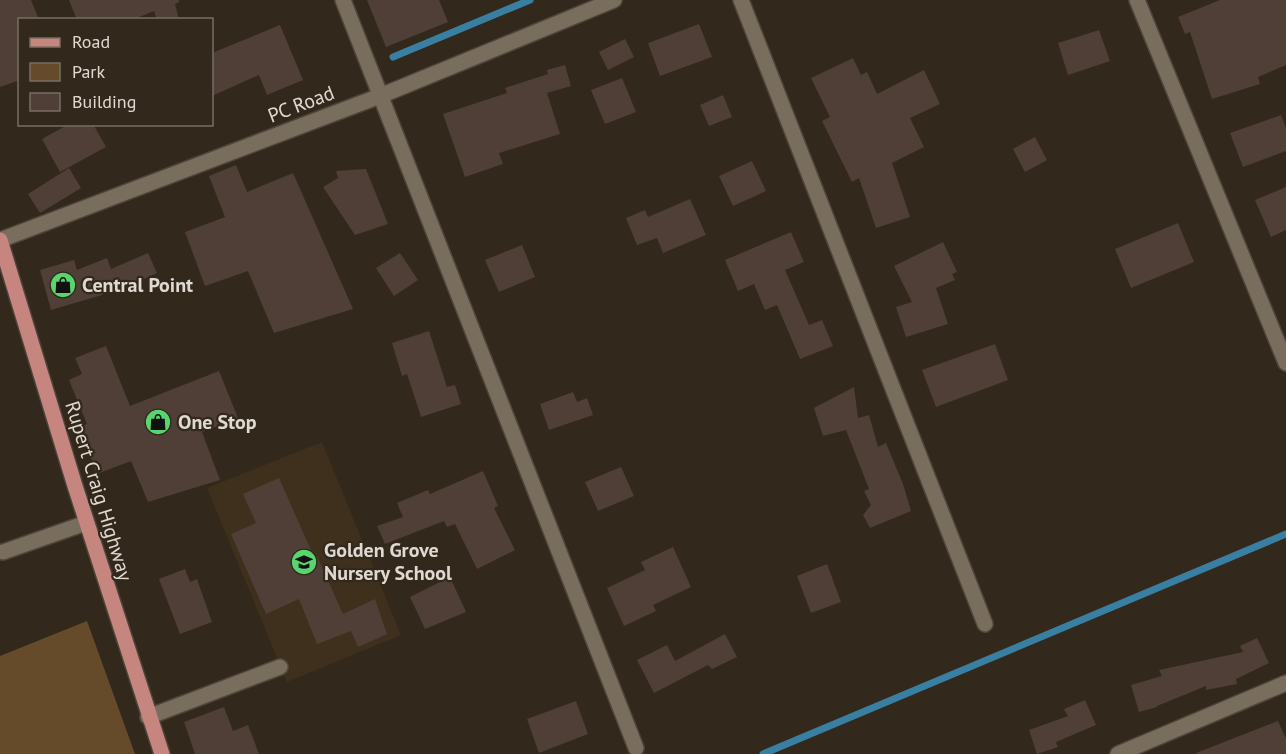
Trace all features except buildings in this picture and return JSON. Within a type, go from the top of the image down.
[{"type":"main road","name":"Rupert Craig Highway","points":[[0,240],[86,523],[162,754]]},
{"type":"street","points":[[343,0],[636,748]]},
{"type":"street","name":"PC Road","points":[[0,240],[380,96],[614,0]]},
{"type":"street","points":[[741,0],[986,624]]},
{"type":"street","points":[[1137,0],[1286,363]]},
{"type":"street","points":[[3,552],[86,523]]},
{"type":"street","points":[[148,717],[280,667]]},
{"type":"street","points":[[1118,754],[1286,683]]},
{"type":"shaded area","name":"Golden Grove Nursery School","points":[[322,442],[401,635],[287,682],[207,488]]},
{"type":"green space","points":[[87,621],[135,754],[0,754],[0,656]]},
{"type":"waterway","points":[[393,57],[530,0]]},
{"type":"waterway","points":[[763,754],[1286,534]]},
{"type":"place","name":"Central Point","points":[[63,285]]},
{"type":"place","name":"One Stop","points":[[158,422]]},
{"type":"place","name":"Golden Grove Nursery School","points":[[304,562]]}]
